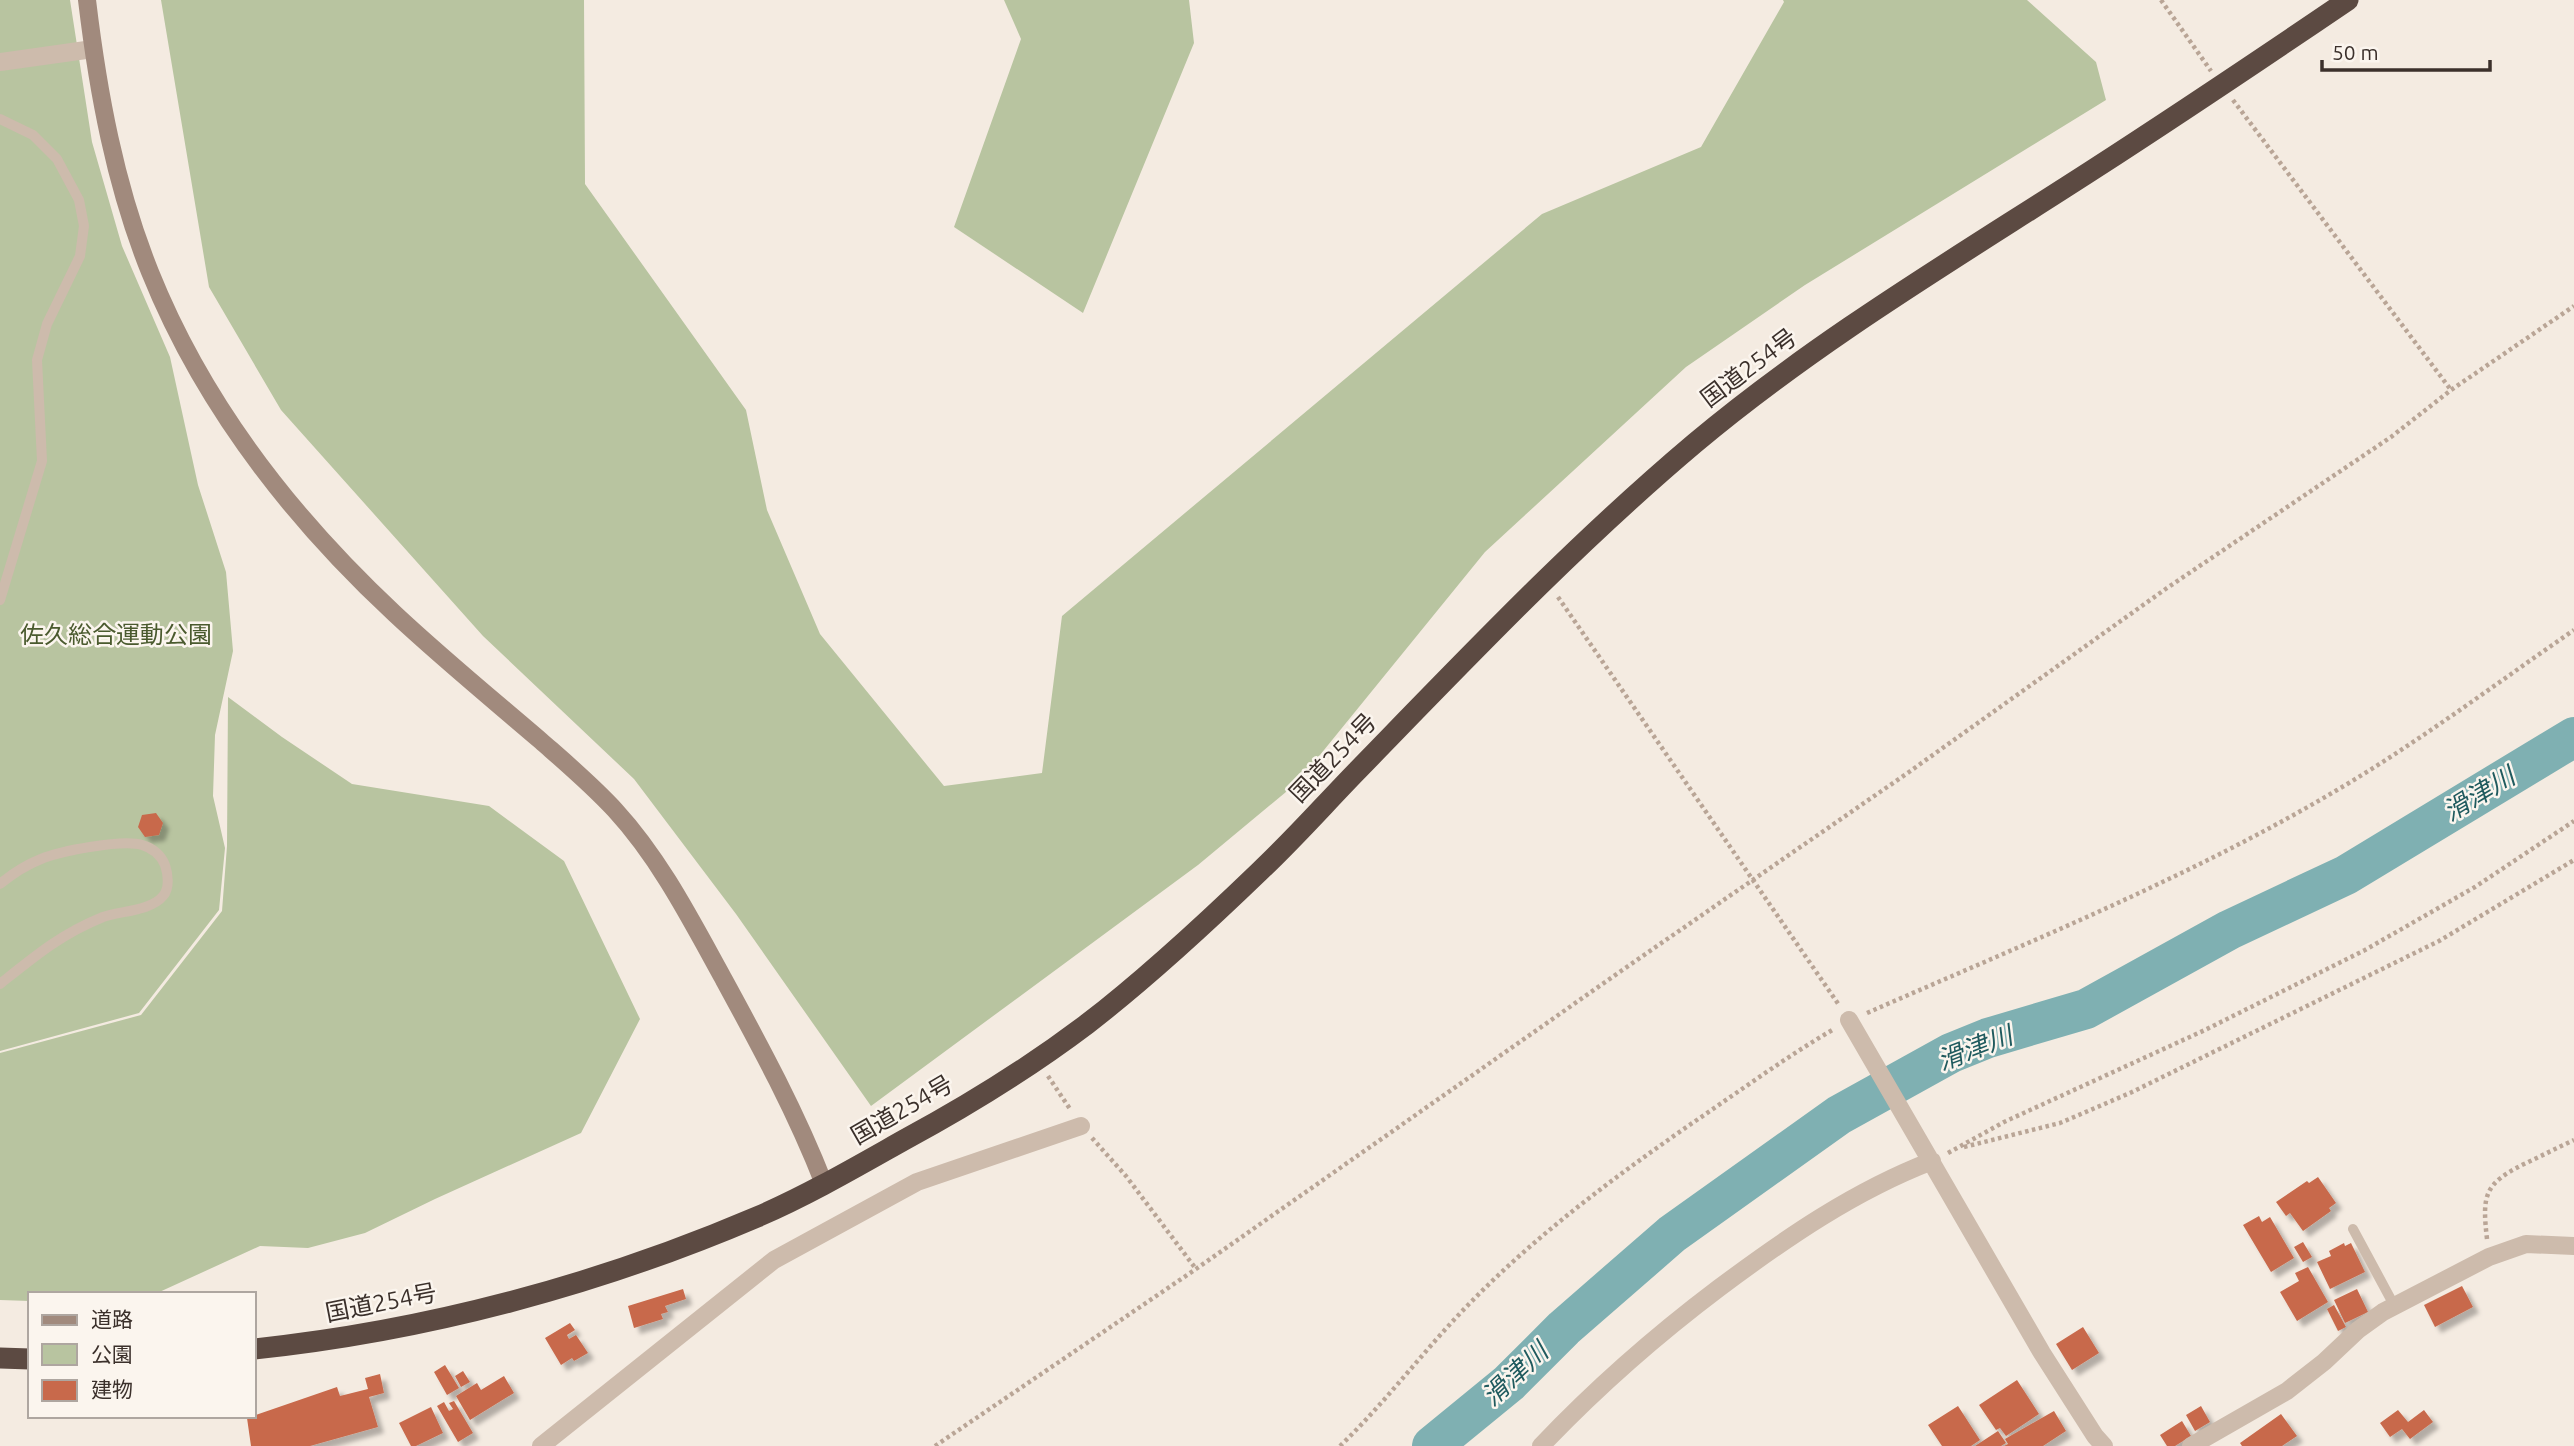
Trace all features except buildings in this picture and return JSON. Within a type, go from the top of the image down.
[{"type":"highway","name":"国道254号","points":[[256,1349],[325,1342],[434,1320],[569,1285],[702,1239],[761,1215],[824,1184],[931,1126],[1037,1059],[1136,983],[1265,866],[1545,579],[1696,442],[1822,346],[1938,267],[2222,86],[2348,0]]},
{"type":"highway","points":[[0,1358],[28,1359]]},
{"type":"street","points":[[87,0],[105,118],[150,273],[195,364],[230,423],[273,483],[328,549],[396,615],[569,766],[614,809],[654,859],[689,915],[765,1055],[804,1133],[824,1184]]},
{"type":"street","points":[[0,62],[93,50]]},
{"type":"street","points":[[1851,1023],[2042,1353],[2104,1446]]},
{"type":"street","points":[[541,1446],[774,1260],[795,1247],[917,1182],[1081,1126]]},
{"type":"street","points":[[1541,1446],[1625,1363],[1667,1327],[1776,1245],[1868,1189],[1930,1157]]},
{"type":"street","points":[[2191,1446],[2287,1391],[2324,1362],[2358,1330],[2489,1257],[2526,1244],[2574,1246]]},
{"type":"lane","points":[[0,119],[33,135],[57,159],[79,200],[84,226],[79,256],[47,324],[37,360],[42,461],[0,600]]},
{"type":"lane","points":[[0,884],[39,860],[61,852],[138,843],[157,854],[167,870],[167,884],[163,896],[149,906],[114,913],[64,934],[0,984]]},
{"type":"lane","points":[[2353,1229],[2395,1307]]},
{"type":"path","points":[[2161,0],[2222,86],[2451,390]]},
{"type":"path","points":[[935,1446],[1196,1269],[2167,589],[2391,437],[2451,390],[2574,306]]},
{"type":"path","points":[[1545,579],[1851,1023]]},
{"type":"path","points":[[1340,1446],[1469,1304],[1550,1230],[1648,1153],[1798,1050],[1851,1023],[2122,902],[2332,793],[2438,726],[2574,629]]},
{"type":"path","points":[[1956,1149],[2004,1122],[2205,1030],[2365,950],[2475,887],[2574,821]]},
{"type":"path","points":[[1930,1157],[2060,1123],[2130,1093],[2439,942],[2574,860]]},
{"type":"path","points":[[1037,1059],[1081,1126],[1126,1176],[1196,1269]]},
{"type":"path","points":[[2489,1257],[2484,1215],[2491,1186],[2502,1175],[2574,1140]]},
{"type":"green space","name":"佐久総合運動公園","points":[[0,0],[70,0],[92,142],[122,246],[170,357],[198,485],[226,572],[233,651],[215,735],[213,796],[225,848],[219,910],[139,1013],[0,1051]]},
{"type":"green space","points":[[161,0],[584,0],[585,184],[746,410],[767,510],[820,634],[944,786],[1042,773],[1062,616],[1542,214],[1701,147],[1783,0],[2027,0],[2096,62],[2106,100],[1805,285],[1686,367],[1485,552],[1298,782],[1198,865],[871,1106],[736,914],[634,779],[483,636],[281,410],[209,287]]},
{"type":"green space","points":[[1004,0],[1189,0],[1194,43],[1083,313],[954,227],[1021,39]]},
{"type":"green space","points":[[228,697],[352,784],[489,806],[564,861],[640,1019],[581,1133],[365,1233],[308,1248],[260,1246],[159,1292],[28,1292],[28,1301],[0,1300],[0,1053],[141,1015],[222,911],[227,846]]},
{"type":"waterway","name":"滑津川","points":[[1432,1446],[1509,1383],[1564,1328],[1672,1234],[1839,1115],[1951,1053],[1988,1038],[2086,1009],[2229,930],[2346,875],[2574,737]]}]
